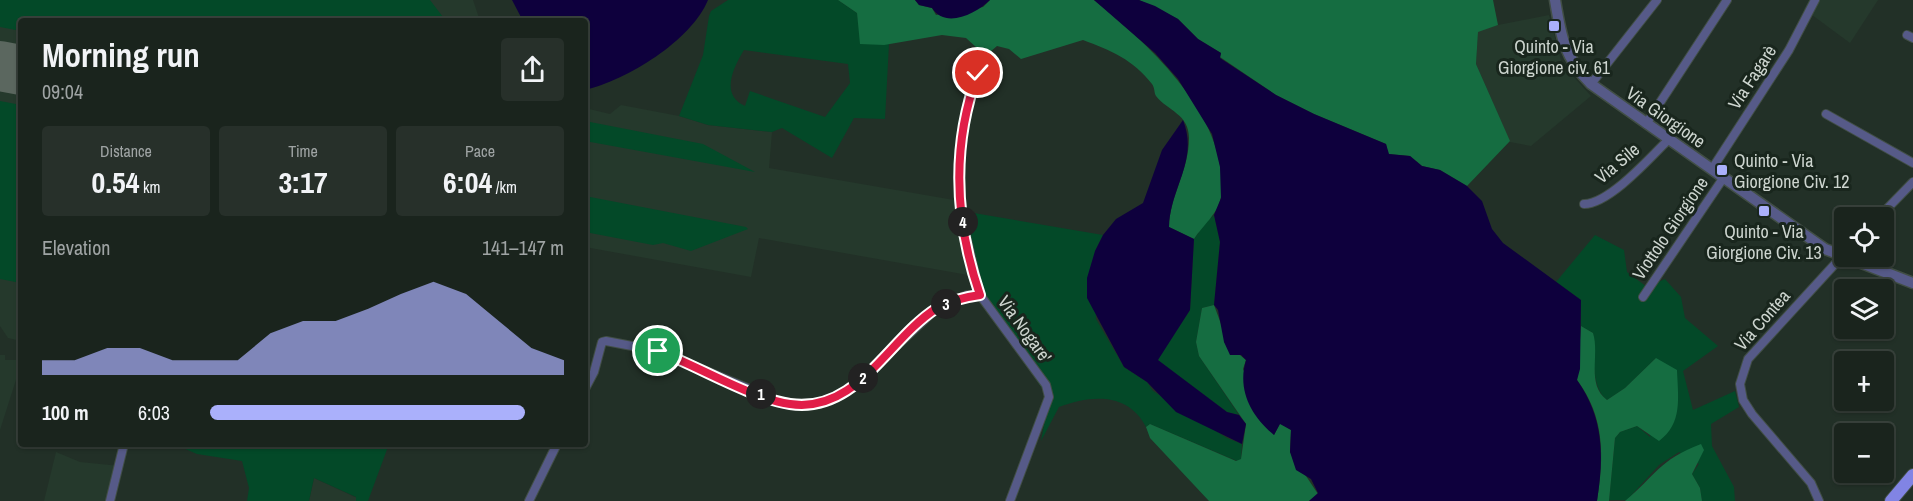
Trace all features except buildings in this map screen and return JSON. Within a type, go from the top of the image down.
[{"type":"main road","points":[[1892,501],[1913,475]]},
{"type":"street","name":"Via Giorgione","points":[[1555,0],[1562,43],[1570,59],[1591,84],[1668,140],[1826,249],[1834,252]]},
{"type":"street","points":[[1591,84],[1657,0]]},
{"type":"street","points":[[1646,124],[1727,0]]},
{"type":"street","name":"Via Fagarè","points":[[1712,169],[1789,51],[1815,0]]},
{"type":"street","name":"Via Nogare'","points":[[980,64],[969,96],[961,145],[958,198],[980,295],[1046,385],[1049,397],[1010,501]]},
{"type":"street","points":[[1826,114],[1913,163]]},
{"type":"street","name":"Via Sile","points":[[1584,204],[1591,204],[1618,186],[1668,140]]},
{"type":"street","name":"Viottolo Giorgione","points":[[1643,297],[1724,177]]},
{"type":"street","points":[[1889,207],[1913,182]]},
{"type":"street","name":"Via Contea","points":[[1819,501],[1811,483],[1752,414],[1743,400],[1740,384],[1748,359],[1834,265]]},
{"type":"street","name":"Via Giorgione","points":[[1873,267],[1913,283]]},
{"type":"street","points":[[588,383],[594,372],[602,342],[606,341],[658,351],[786,404],[820,404],[850,389],[938,308],[967,295],[980,295]]},
{"type":"street","points":[[110,501],[123,447]]},
{"type":"street","points":[[529,501],[555,447]]},
{"type":"shaded area","points":[[0,0],[473,0],[479,18],[18,18],[18,340],[8,338],[0,326]]},
{"type":"shaded area","points":[[512,0],[708,0],[688,30],[656,57],[620,77],[588,89],[588,18],[521,18]]},
{"type":"shaded area","points":[[915,0],[990,0],[969,14],[945,18],[932,8],[919,5]]},
{"type":"shaded area","points":[[1094,0],[1139,0],[1155,6],[1178,19],[1198,39],[1221,53],[1220,58],[1276,95],[1314,114],[1386,144],[1389,154],[1410,156],[1422,166],[1440,170],[1467,186],[1482,201],[1492,229],[1503,243],[1581,300],[1580,369],[1577,380],[1592,409],[1600,438],[1601,468],[1597,501],[1309,501],[1318,493],[1311,479],[1296,470],[1290,452],[1291,430],[1280,424],[1274,435],[1253,411],[1243,382],[1246,360],[1241,355],[1230,355],[1224,342],[1218,310],[1214,305],[1220,242],[1214,215],[1221,198],[1220,167],[1212,134],[1178,79],[1155,53]]},
{"type":"shaded area","points":[[1809,0],[1878,0],[1850,43],[1804,9]]},
{"type":"shaded area","points":[[1549,15],[1562,64],[1591,96],[1531,146],[1510,142],[1476,64],[1478,31]]},
{"type":"shaded area","points":[[621,105],[679,116],[708,125],[772,132],[769,168],[954,200],[968,275],[759,238],[751,277],[588,248],[588,109],[610,114]]},
{"type":"shaded area","points":[[1183,120],[1188,148],[1169,227],[1194,239],[1190,310],[1158,360],[1227,412],[1239,415],[1246,424],[1242,444],[1176,412],[1147,382],[1124,367],[1087,298],[1087,278],[1095,251],[1103,235],[1116,219],[1143,203],[1162,150]]},
{"type":"shaded area","points":[[0,355],[5,355],[5,360],[18,360],[18,373],[0,430]]},
{"type":"shaded area","points":[[56,452],[80,462],[120,466],[113,501],[44,501]]},
{"type":"shaded area","points":[[314,478],[357,498],[356,501],[309,501]]},
{"type":"green space","points":[[0,0],[430,0],[444,18],[18,18],[18,30],[0,27]]},
{"type":"green space","points":[[728,0],[838,0],[857,13],[861,44],[889,44],[885,119],[854,118],[832,158],[782,128],[772,132],[708,125],[679,116],[703,55],[711,11]],"holes":[[[744,50],[848,64],[850,83],[825,117],[750,91],[745,106],[737,101],[731,88],[733,73]]]},
{"type":"green space","points":[[838,0],[915,0],[919,5],[932,8],[936,15],[983,7],[990,0],[1094,0],[1161,61],[1200,112],[1213,140],[1221,168],[1221,197],[1217,209],[1194,239],[1169,227],[1170,215],[1186,161],[1188,130],[1182,118],[1156,96],[1153,86],[1145,76],[1121,57],[1083,40],[1021,59],[1009,49],[997,46],[990,52],[977,48],[966,38],[942,35],[884,45],[860,44],[857,13]]},
{"type":"green space","points":[[1139,0],[1493,0],[1498,25],[1478,32],[1476,64],[1510,141],[1467,186],[1440,170],[1422,166],[1410,156],[1388,154],[1386,144],[1314,114],[1276,95],[1220,57],[1221,53],[1198,39],[1178,19]]},
{"type":"green space","points":[[0,101],[18,104],[18,282],[0,279]]},
{"type":"green space","points":[[588,122],[703,144],[755,172],[588,142]]},
{"type":"green space","points":[[588,197],[748,229],[691,251],[663,243],[653,245],[588,233]]},
{"type":"green space","points":[[962,211],[1103,235],[1095,251],[1096,319],[1124,367],[1147,382],[1153,391],[1227,438],[1242,444],[1241,459],[1237,461],[1150,424],[1146,427],[1129,407],[1108,399],[1084,400],[1059,407],[1041,441],[1049,399],[983,300]]},
{"type":"green space","points":[[1214,215],[1220,242],[1214,305],[1202,308],[1196,342],[1199,356],[1239,415],[1227,412],[1157,360],[1190,310],[1194,239]]},
{"type":"green space","points":[[1595,235],[1624,250],[1627,272],[1647,287],[1665,279],[1681,297],[1685,318],[1718,346],[1683,371],[1693,410],[1735,391],[1739,407],[1711,424],[1712,446],[1734,487],[1735,501],[1702,501],[1700,488],[1692,474],[1699,464],[1679,452],[1659,465],[1627,500],[1609,500],[1615,438],[1620,432],[1637,426],[1650,437],[1656,358],[1625,388],[1607,400],[1602,394],[1596,379],[1593,333],[1581,326],[1581,300],[1556,282]]},
{"type":"green space","points":[[1214,305],[1224,332],[1224,342],[1246,360],[1243,369],[1274,435],[1280,423],[1291,430],[1290,452],[1318,494],[1309,501],[1209,501],[1150,438],[1146,427],[1150,424],[1236,461],[1241,459],[1246,424],[1199,356],[1196,342],[1202,308]]},
{"type":"green space","points":[[1581,326],[1593,333],[1595,378],[1597,386],[1607,400],[1625,388],[1656,358],[1677,370],[1676,418],[1667,434],[1659,441],[1637,426],[1620,432],[1615,438],[1609,501],[1597,501],[1601,469],[1600,438],[1593,408],[1577,380]]},
{"type":"green space","points":[[1701,444],[1704,450],[1692,474],[1700,488],[1702,501],[1625,501],[1667,462]]},
{"type":"green space","points":[[181,447],[388,447],[368,501],[356,501],[356,497],[314,478],[309,501],[247,501],[249,488],[242,461],[197,454]]},
{"type":"runway","points":[[0,66],[18,69]]},
{"type":"place","name":"Quinto - Via Giorgione civ. 61","points":[[1554,26]]},
{"type":"place","name":"Quinto - Via Giorgione Civ. 12","points":[[1722,170]]},
{"type":"place","name":"Quinto - Via Giorgione Civ. 13","points":[[1764,211]]},
{"type":"route","points":[[658,351],[786,404],[806,406],[820,404],[850,389],[911,330],[938,308],[967,295],[980,295],[958,198],[961,145],[969,96],[978,73]]}]
